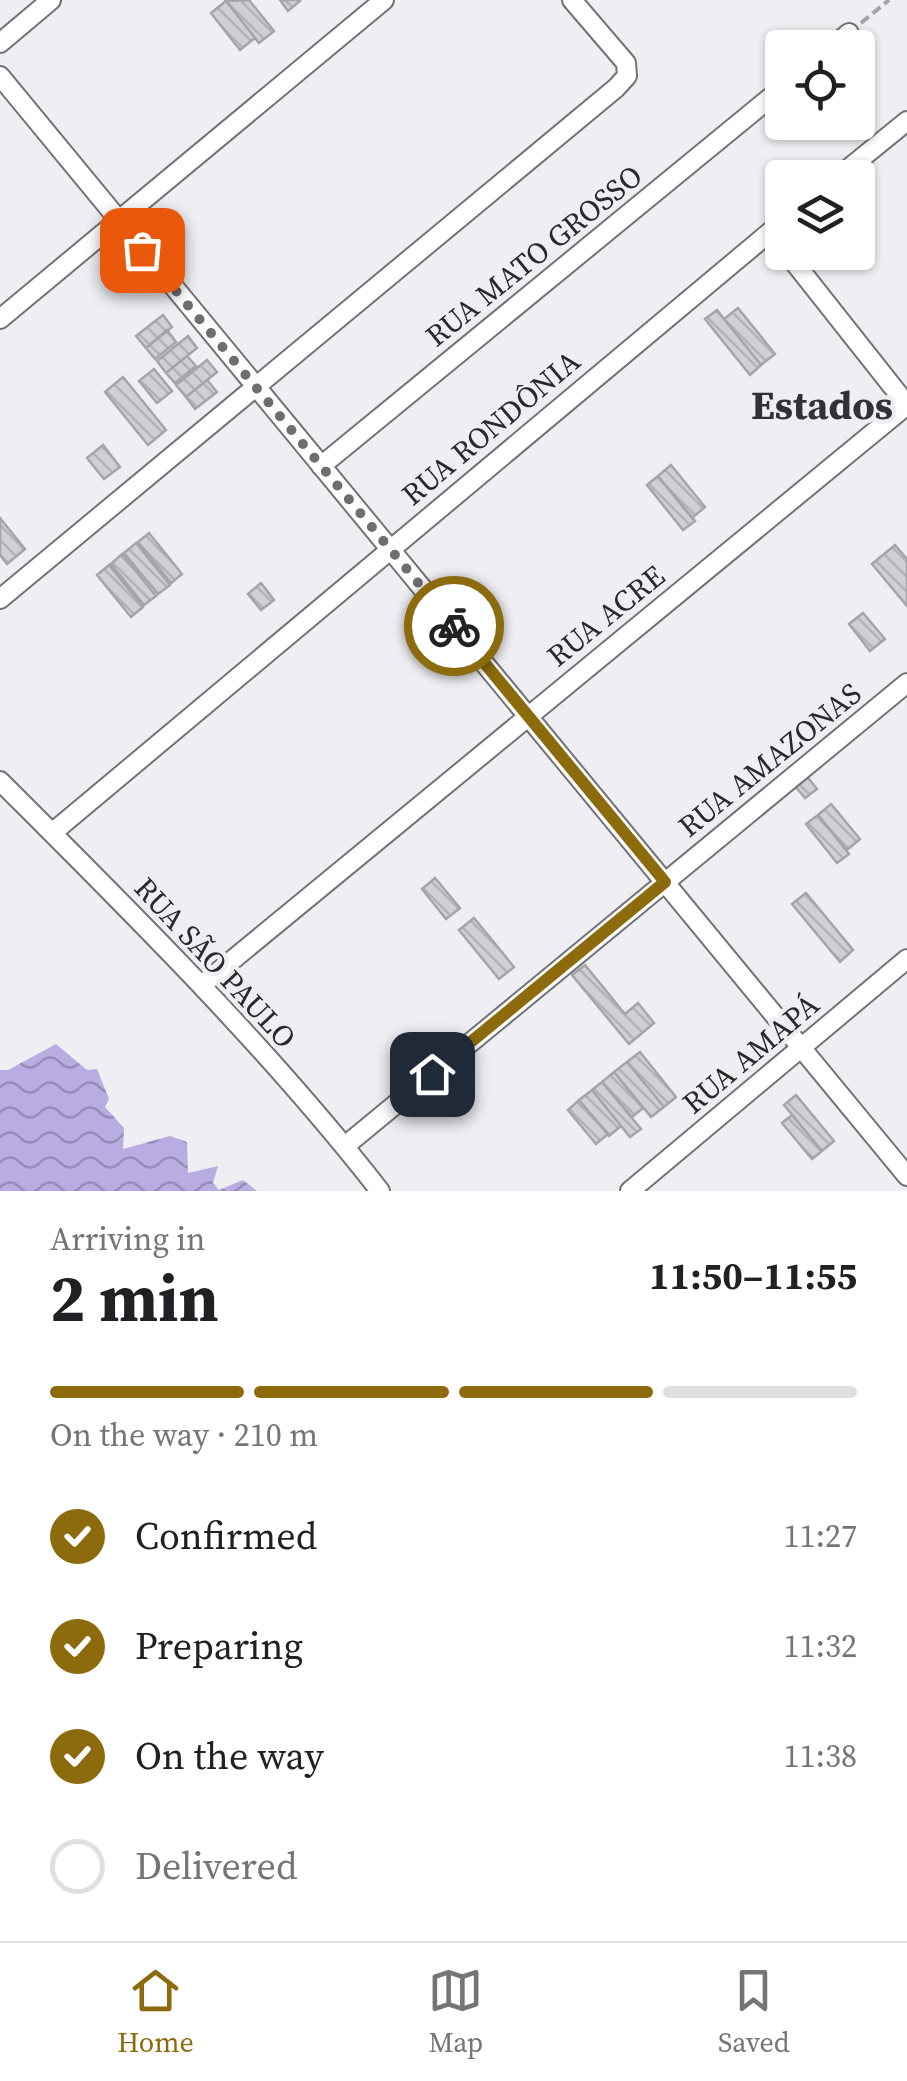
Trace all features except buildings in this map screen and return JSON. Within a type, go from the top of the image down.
[{"type":"street","points":[[0,42],[51,0]]},
{"type":"street","points":[[0,320],[384,0]]},
{"type":"street","points":[[0,600],[616,88],[627,76],[626,63],[575,1]]},
{"type":"street","points":[[0,76],[907,1176]]},
{"type":"street","name":"RUA MATO GROSSO","points":[[321,466],[765,102]]},
{"type":"street","points":[[859,160],[907,121]]},
{"type":"street","name":"RUA RONDÔNIA","points":[[52,833],[765,236]]},
{"type":"street","points":[[800,270],[907,405]]},
{"type":"street","name":"RUA ACRE","points":[[202,985],[907,405]]},
{"type":"street","name":"RUA AMAZONAS","points":[[345,1146],[907,683]]},
{"type":"street","name":"RUA SÃO PAULO","points":[[0,781],[202,985],[380,1191]]},
{"type":"street","name":"RUA AMAPÁ","points":[[630,1191],[907,959]]},
{"type":"path","points":[[852,30],[889,0]]},
{"type":"water","points":[[56,1044],[87,1070],[97,1069],[109,1099],[105,1107],[124,1128],[123,1149],[170,1136],[187,1142],[188,1173],[218,1166],[213,1183],[219,1190],[243,1180],[257,1191],[0,1191],[0,1070],[8,1070]]},
{"type":"way so far","points":[[142,250],[454,626]]},
{"type":"district","name":"Estados","points":[[822,405]]},
{"type":"route","points":[[432,1074],[665,882],[454,626]]}]
